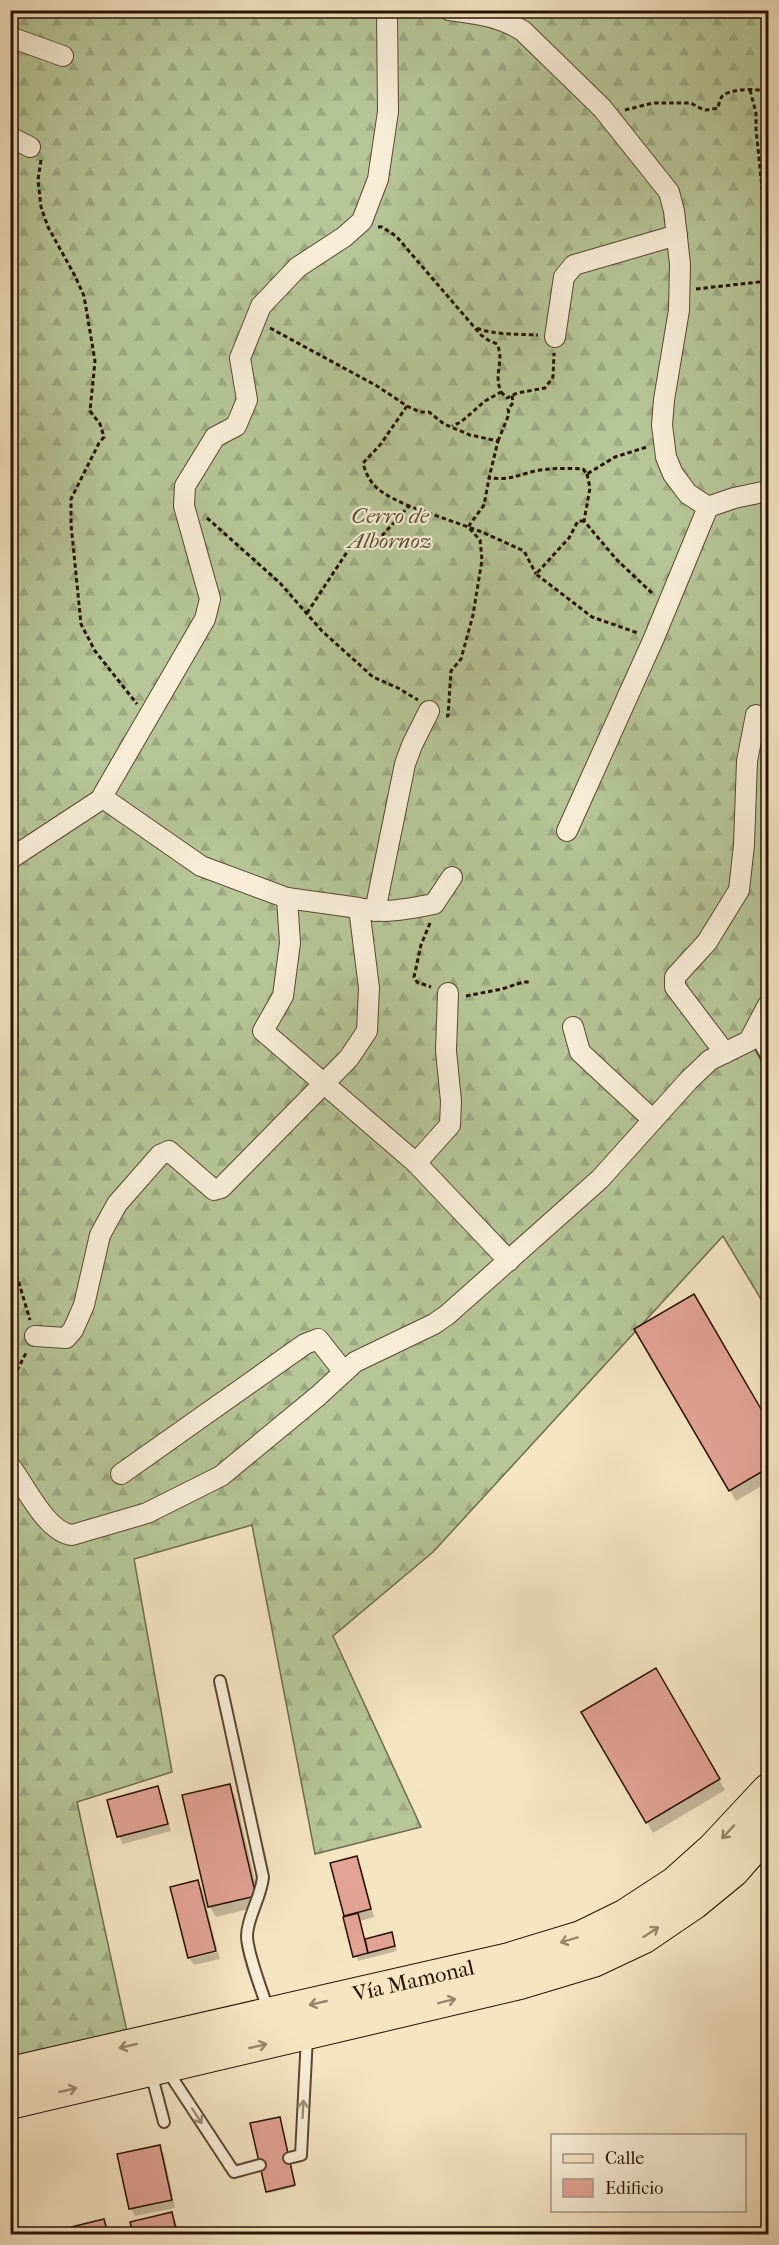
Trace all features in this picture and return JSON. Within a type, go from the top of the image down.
[{"type":"main road","name":"Vía Mamonal","points":[[10,2073],[508,1959],[581,1936],[626,1915],[675,1883],[713,1849],[768,1790]]},
{"type":"main road","name":"Vía Mamonal","points":[[10,2103],[520,1983],[593,1961],[645,1937],[694,1903],[733,1871],[768,1831]]},
{"type":"street","points":[[10,859],[103,798],[205,619],[210,599],[184,506],[185,486],[216,436],[236,426],[247,400],[240,358],[261,306],[298,267],[344,237],[362,221],[378,179],[388,112],[387,10]]},
{"type":"street","points":[[449,10],[493,17],[513,24],[523,31],[606,112],[669,192],[680,264],[679,310],[662,425],[666,457],[673,474],[688,494],[708,507],[768,490]]},
{"type":"street","points":[[10,37],[63,56]]},
{"type":"street","points":[[10,137],[30,147]]},
{"type":"street","points":[[555,337],[564,278],[574,264],[677,235]]},
{"type":"street","points":[[567,831],[654,638],[708,507]]},
{"type":"street","points":[[35,1336],[66,1338],[73,1330],[84,1305],[100,1235],[117,1204],[159,1155],[169,1151],[214,1190],[221,1188],[350,1058],[367,1031],[369,988],[367,909],[405,764],[429,711]]},
{"type":"street","points":[[724,1053],[675,987],[675,977],[707,942],[740,890],[747,761],[756,715]]},
{"type":"street","points":[[103,798],[201,866],[287,898],[367,909],[408,909],[434,904],[453,877]]},
{"type":"street","points":[[287,898],[290,943],[283,996],[263,1031],[416,1163],[509,1261]]},
{"type":"street","points":[[416,1163],[450,1125],[451,1101],[446,1051],[448,993]]},
{"type":"street","points":[[10,1466],[47,1520],[64,1534],[72,1535],[147,1513],[221,1476],[318,1396],[355,1362],[434,1324],[447,1315],[600,1179],[710,1060],[749,1041],[768,1005]]},
{"type":"street","points":[[573,1027],[580,1052],[653,1120]]},
{"type":"street","points":[[122,1474],[305,1344],[318,1339],[344,1372]]},
{"type":"lane","points":[[754,1034],[768,1060]]},
{"type":"lane","points":[[220,1681],[263,1877],[261,1893],[250,1918],[247,1936],[269,2014]]},
{"type":"lane","points":[[289,2158],[301,2155],[307,2034]]},
{"type":"lane","points":[[158,2069],[164,2122]]},
{"type":"lane","points":[[158,2069],[234,2172],[260,2165]]},
{"type":"path","points":[[606,112],[628,110],[653,103],[691,103],[706,110],[718,108],[721,98],[726,93],[761,88],[768,92]]},
{"type":"path","points":[[750,90],[756,113],[768,247]]},
{"type":"path","points":[[30,147],[41,160],[38,180],[41,207],[48,227],[84,296],[95,361],[90,411],[103,431],[104,437],[71,499],[71,524],[81,624],[95,651],[148,717]]},
{"type":"path","points":[[355,227],[382,227],[396,236],[475,327],[488,340],[497,344],[501,353],[497,374],[501,392],[507,398],[530,390],[545,388],[553,377],[555,337],[487,333],[475,327]]},
{"type":"path","points":[[679,291],[768,281]]},
{"type":"path","points":[[255,320],[377,386],[407,406],[420,412],[429,412],[451,427],[470,435],[498,441]]},
{"type":"path","points":[[451,427],[462,422],[485,401],[501,392]]},
{"type":"path","points":[[468,527],[484,505],[498,441],[509,414],[508,409],[513,403],[512,395]]},
{"type":"path","points":[[407,406],[380,445],[363,463],[366,473],[377,489],[409,506],[468,527],[524,551],[536,574],[592,617],[654,638]]},
{"type":"path","points":[[587,474],[615,457],[664,441]]},
{"type":"path","points":[[489,478],[509,480],[535,471],[559,468],[583,469],[587,474],[590,488],[584,521]]},
{"type":"path","points":[[184,506],[207,518],[241,547],[260,567],[280,583],[350,657],[373,677],[418,700],[429,711],[448,716],[451,670],[461,659],[473,615],[482,560],[480,540],[468,527]]},
{"type":"path","points":[[307,613],[349,549],[379,539],[409,506]]},
{"type":"path","points":[[536,574],[569,538],[578,521],[584,521],[617,560],[668,605]]},
{"type":"path","points":[[434,904],[414,977],[417,982],[460,996],[477,996],[523,982],[531,982]]},
{"type":"path","points":[[10,1253],[35,1336],[10,1384]]},
{"type":"green space","name":"Cerro de Albornoz","points":[[11,11],[768,11],[768,1047],[759,1054],[768,1067],[768,1311],[723,1236],[433,1552],[333,1636],[421,1827],[315,1854],[252,1525],[134,1559],[172,1772],[77,1802],[128,2036],[11,2058]]},
{"type":"building","points":[[694,1294],[768,1421],[768,1468],[729,1491],[634,1329]]},
{"type":"building","points":[[656,1668],[720,1779],[646,1823],[581,1712]]},
{"type":"building","points":[[230,1784],[256,1896],[208,1907],[182,1795]]},
{"type":"building","points":[[158,1786],[168,1824],[117,1837],[107,1800]]},
{"type":"building","points":[[357,1856],[371,1909],[344,1916],[330,1863]]},
{"type":"building","points":[[198,1880],[216,1951],[188,1958],[170,1887]]},
{"type":"building","points":[[358,1913],[368,1953],[353,1957],[343,1917]]},
{"type":"building","points":[[392,1932],[395,1946],[368,1953],[365,1939]]},
{"type":"building","points":[[280,2117],[295,2185],[266,2192],[250,2123]]},
{"type":"building","points":[[160,2145],[172,2200],[129,2209],[117,2154]]},
{"type":"building","points":[[172,2212],[177,2234],[133,2234],[130,2222]]},
{"type":"building","points":[[104,2219],[108,2234],[73,2234],[71,2227]]}]
